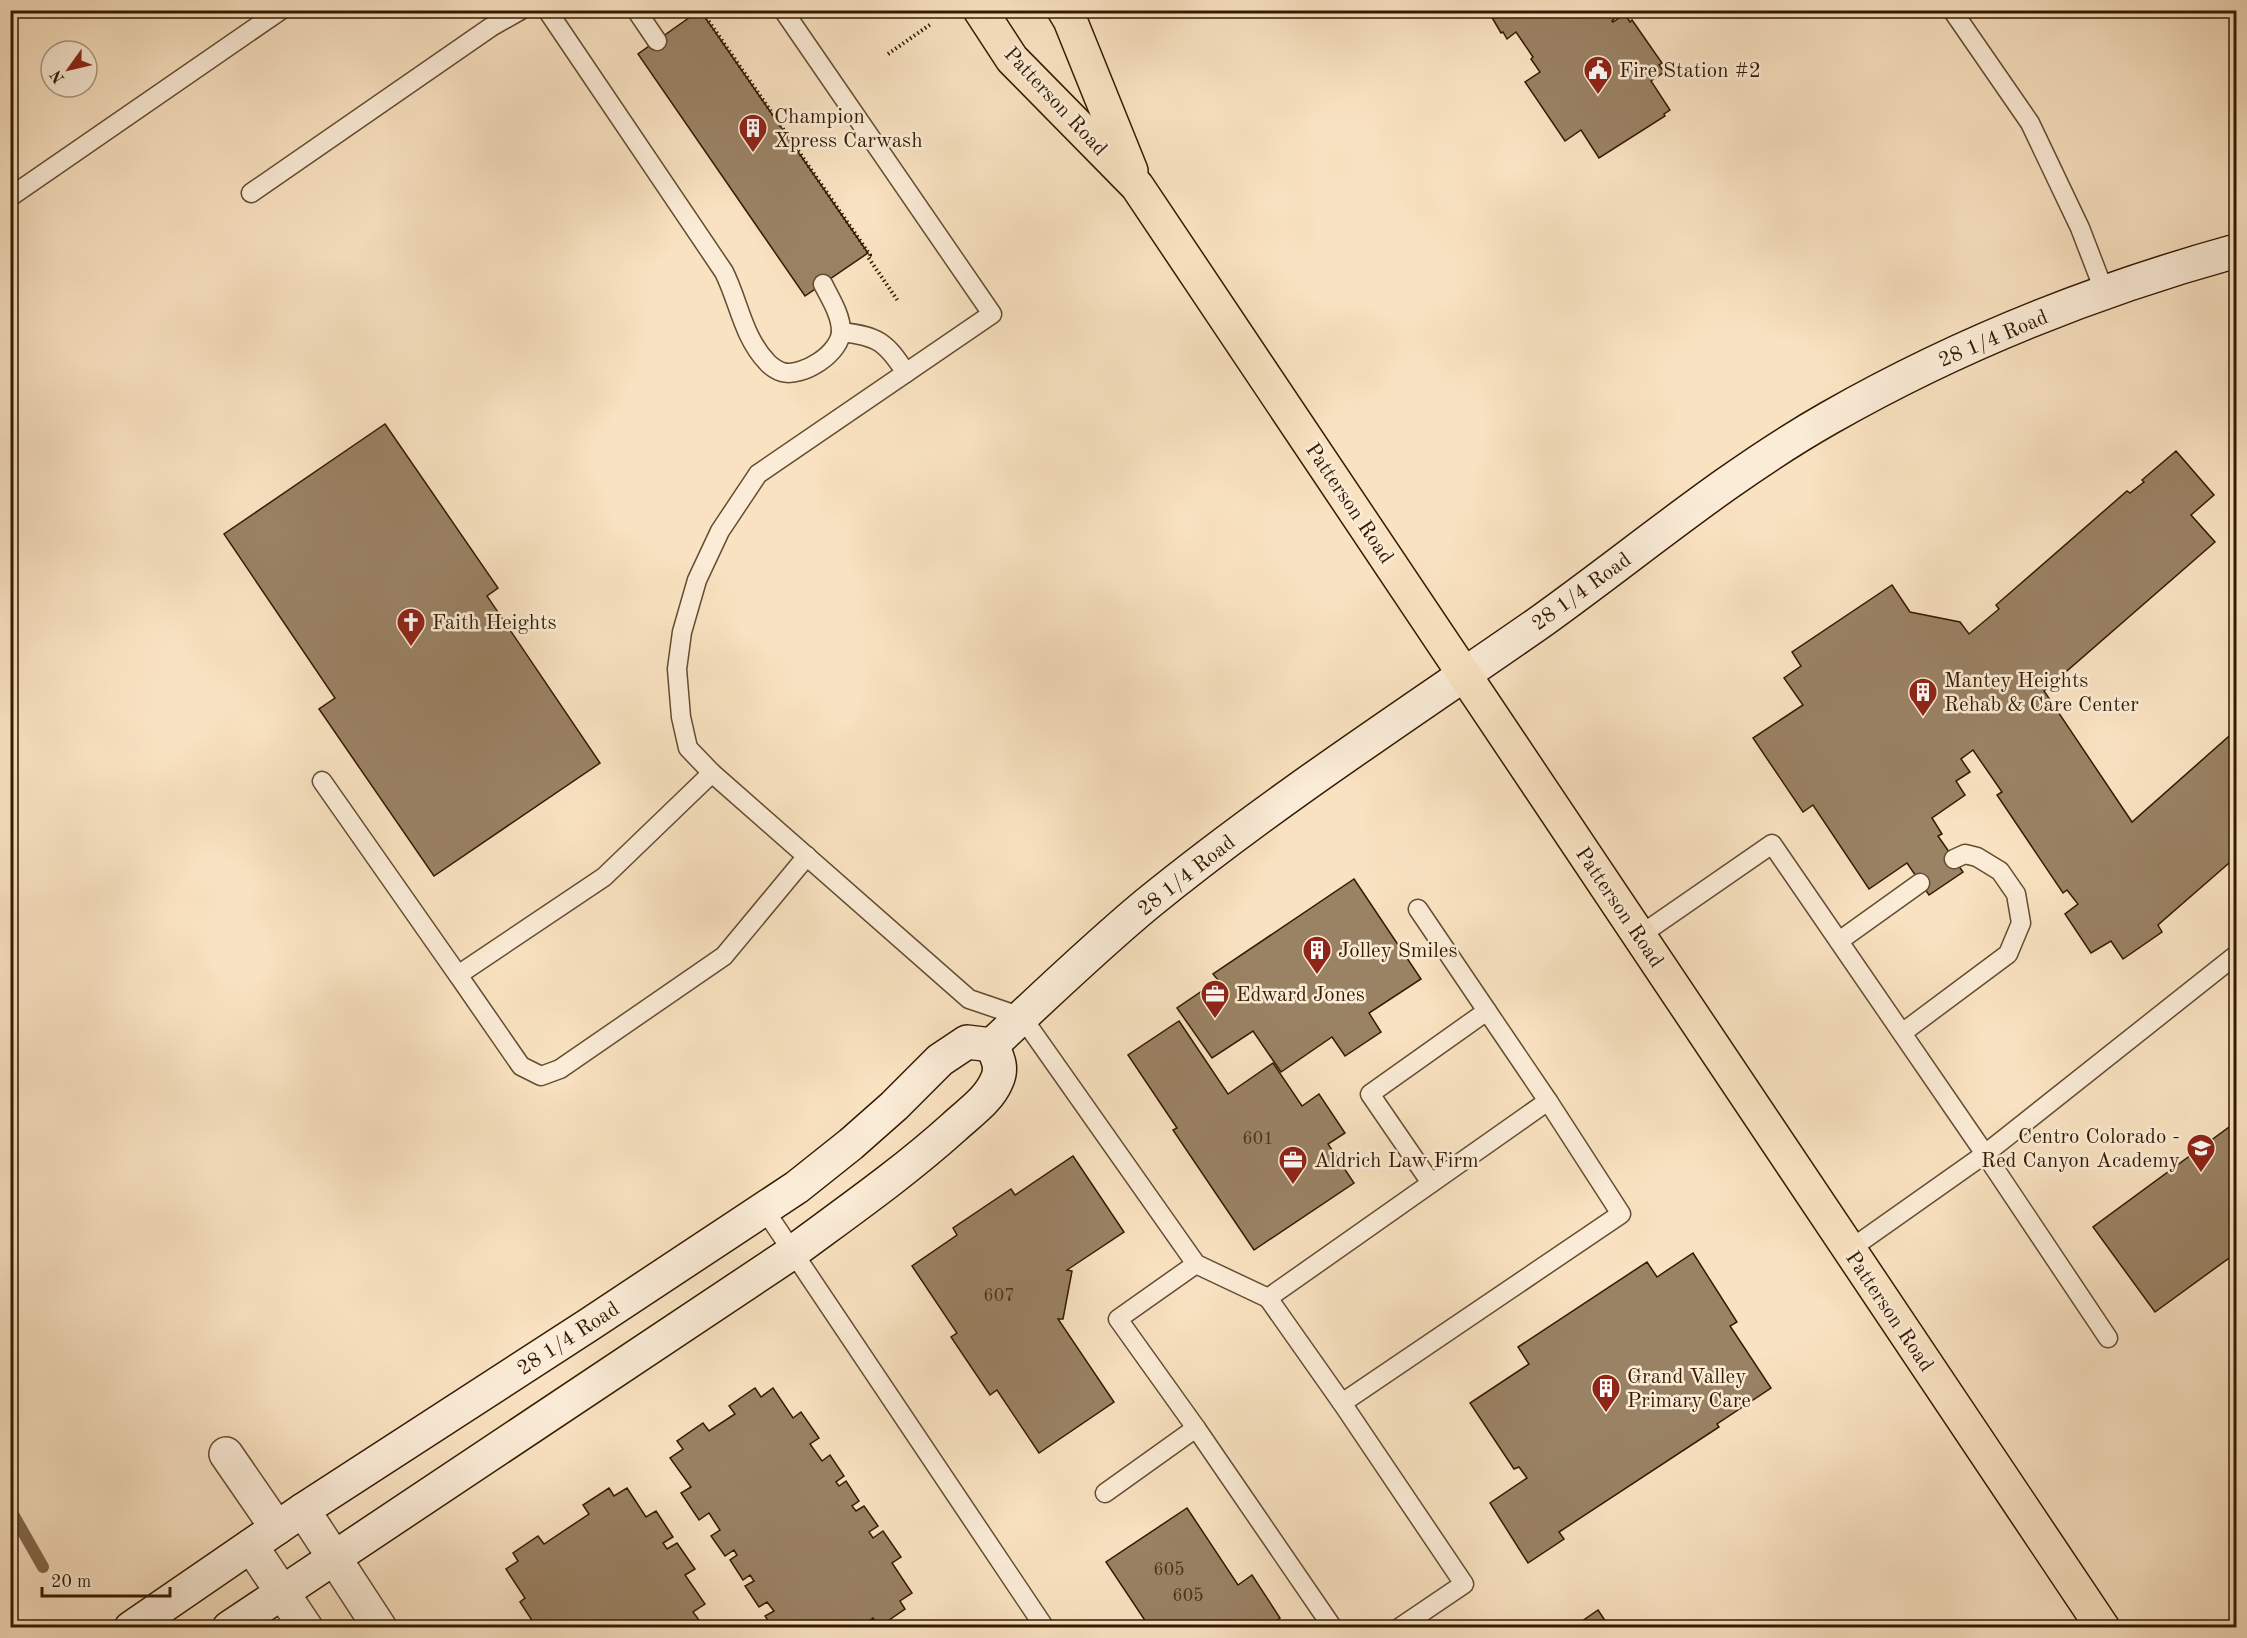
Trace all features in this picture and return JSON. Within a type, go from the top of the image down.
[{"type":"main road","name":"Patterson Road","points":[[980,10],[1012,59],[1137,186],[2103,1628]]},
{"type":"main road","name":"Patterson Road","points":[[1064,10],[1137,186]]},
{"type":"street","name":"28 1/4 Road","points":[[131,1628],[277,1528],[796,1187],[851,1144],[894,1106],[940,1060],[967,1042],[992,1045],[1147,905],[1215,851],[1309,782],[1570,601],[1741,474],[1827,418],[1912,374],[2001,333],[2182,266],[2236,251]]},
{"type":"street","points":[[229,1628],[793,1252],[928,1150],[983,1101],[998,1080],[1000,1066],[992,1045]]},
{"type":"street","points":[[226,1454],[277,1528],[334,1558],[380,1628]]},
{"type":"street","points":[[277,1528],[282,1592],[306,1628]]},
{"type":"lane","points":[[10,197],[281,10]]},
{"type":"lane","points":[[251,193],[492,27],[521,10]]},
{"type":"lane","points":[[547,10],[724,272],[747,334],[768,364],[782,372],[806,370],[831,351],[841,332],[836,311],[823,284]]},
{"type":"lane","points":[[636,10],[657,41]]},
{"type":"lane","points":[[783,10],[992,315],[758,474],[720,531],[697,580],[682,632],[677,669],[681,717],[688,748],[712,774],[969,999],[1022,1017],[1196,1264],[1268,1298],[1464,1584],[1399,1628]]},
{"type":"lane","points":[[1952,10],[2030,123],[2080,228],[2105,293]]},
{"type":"lane","points":[[841,332],[861,334],[880,341],[894,355],[906,373]]},
{"type":"lane","points":[[458,975],[604,877],[712,774]]},
{"type":"lane","points":[[322,781],[521,1066],[541,1076],[560,1069],[724,956],[807,856]]},
{"type":"lane","points":[[1639,936],[1772,844],[2108,1338]]},
{"type":"lane","points":[[1902,1034],[2008,954],[2021,923],[2016,894],[2000,871],[1977,857],[1965,854],[1954,859]]},
{"type":"lane","points":[[1839,941],[1920,883]]},
{"type":"lane","points":[[1342,1403],[1622,1214],[1418,909]]},
{"type":"lane","points":[[1849,1250],[1985,1154],[2236,955]]},
{"type":"lane","points":[[1431,1183],[1370,1094],[1487,1011]]},
{"type":"lane","points":[[1268,1298],[1548,1101]]},
{"type":"lane","points":[[764,1209],[1045,1628]]},
{"type":"lane","points":[[1196,1264],[1118,1319],[1333,1628]]},
{"type":"lane","points":[[1105,1493],[1196,1428]]},
{"type":"path","points":[[701,10],[870,255],[868,257],[898,301]]},
{"type":"path","points":[[888,54],[931,24]]},
{"type":"building","name":"Champion Xpress Carwash","points":[[700,10],[868,253],[805,296],[638,54]]},
{"type":"building","name":"Fire Station #2","points":[[1494,10],[1610,10],[1615,18],[1613,22],[1625,14],[1630,22],[1632,20],[1662,63],[1659,65],[1664,72],[1651,81],[1670,110],[1664,114],[1665,116],[1599,158],[1581,130],[1565,141],[1525,82],[1540,72],[1531,59],[1533,57],[1516,32],[1507,39],[1503,32],[1501,33],[1490,14]]},
{"type":"building","name":"Faith Heights","points":[[385,424],[498,588],[487,596],[600,763],[434,876],[319,709],[335,698],[224,534]]},
{"type":"building","name":"Mantey Heights Rehab & Care Center","points":[[2176,451],[2214,495],[2191,515],[2215,542],[2044,691],[2132,822],[2236,730],[2236,857],[2158,925],[2162,932],[2123,959],[2111,941],[2091,953],[2065,914],[2078,904],[2067,890],[2063,893],[1997,795],[2002,792],[1973,750],[1961,759],[1970,772],[1956,781],[1965,795],[1932,818],[1942,834],[1938,836],[1963,872],[1929,895],[1907,863],[1869,889],[1813,805],[1803,812],[1753,738],[1803,705],[1784,678],[1801,666],[1792,652],[1892,585],[1910,612],[1960,622],[1969,634],[1999,609],[1996,605],[2127,491],[2130,493],[2144,482],[2142,480]]},
{"type":"building","name":"Jolley Smiles","points":[[1354,879],[1421,979],[1369,1013],[1381,1032],[1345,1056],[1332,1037],[1281,1072],[1253,1031],[1212,1058],[1177,1008],[1218,980],[1213,974]]},
{"type":"building","points":[[1179,1021],[1228,1094],[1273,1063],[1302,1106],[1319,1094],[1345,1133],[1328,1144],[1354,1183],[1254,1250],[1173,1130],[1177,1128],[1128,1055]]},
{"type":"building","name":"Centro Colorado - Red Canyon Academy","points":[[2236,1122],[2236,1253],[2155,1312],[2093,1227]]},
{"type":"building","points":[[1073,1156],[1124,1232],[1067,1270],[1072,1271],[1063,1319],[1058,1319],[1114,1402],[1039,1453],[997,1390],[990,1395],[951,1337],[957,1333],[912,1266],[957,1235],[953,1228],[1011,1189],[1015,1195]]},
{"type":"building","name":"Grand Valley Primary Care","points":[[1693,1253],[1737,1322],[1730,1326],[1771,1388],[1717,1424],[1719,1427],[1559,1532],[1564,1539],[1528,1563],[1490,1503],[1527,1478],[1519,1467],[1514,1469],[1470,1403],[1529,1364],[1518,1347],[1647,1262],[1657,1277]]},
{"type":"building","points":[[755,1388],[761,1397],[773,1388],[793,1418],[801,1412],[819,1438],[810,1444],[822,1461],[830,1455],[844,1476],[836,1482],[839,1486],[846,1481],[859,1501],[852,1506],[856,1511],[864,1506],[878,1526],[869,1532],[873,1538],[883,1531],[901,1557],[892,1563],[912,1593],[900,1601],[905,1609],[879,1627],[873,1618],[860,1628],[773,1628],[765,1616],[774,1611],[767,1602],[759,1607],[745,1586],[754,1581],[750,1575],[743,1580],[730,1560],[737,1555],[734,1550],[725,1556],[711,1536],[720,1530],[709,1513],[699,1520],[681,1493],[691,1487],[670,1458],[683,1449],[677,1441],[703,1423],[709,1431],[735,1414],[729,1406]]},
{"type":"building","points":[[609,1488],[614,1496],[627,1488],[646,1517],[656,1511],[673,1537],[663,1543],[667,1549],[677,1543],[695,1569],[685,1575],[705,1604],[693,1612],[699,1620],[688,1628],[545,1628],[543,1625],[537,1628],[520,1602],[525,1598],[506,1569],[518,1561],[513,1553],[538,1536],[544,1544],[589,1514],[583,1505]]},
{"type":"building","points":[[1187,1508],[1238,1585],[1252,1575],[1280,1618],[1267,1628],[1150,1628],[1106,1562]]},
{"type":"building","points":[[1598,1610],[1610,1628],[1572,1628]]},
{"type":"waterway","points":[[10,1509],[43,1567]]},
{"type":"place","name":"Fire Station #2","points":[[1598,96]]},
{"type":"place","name":"Champion Xpress Carwash","points":[[753,154]]},
{"type":"place","name":"Faith Heights","points":[[411,648]]},
{"type":"place","name":"Mantey Heights Rehab & Care Center","points":[[1923,718]]},
{"type":"place","name":"Jolley Smiles","points":[[1317,976]]},
{"type":"place","name":"Edward Jones","points":[[1215,1020]]},
{"type":"place","name":"Centro Colorado - Red Canyon Academy","points":[[2201,1174]]},
{"type":"place","name":"Aldrich Law Firm","points":[[1293,1186]]},
{"type":"place","name":"Grand Valley Primary Care","points":[[1606,1414]]}]
